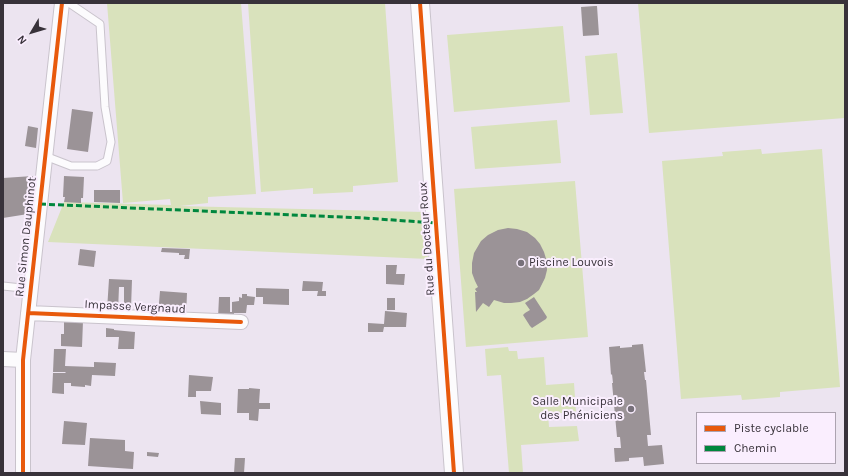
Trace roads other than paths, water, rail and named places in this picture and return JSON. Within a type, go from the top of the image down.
[{"type":"street","name":"Rue Simon Dauphinot","points":[[23,473],[23,360],[62,3]]},
{"type":"street","name":"Rue du Docteur Roux","points":[[420,3],[454,473]]},
{"type":"street","name":"Impasse Vergnaud","points":[[28,312],[241,322]]},
{"type":"street","points":[[3,359],[23,360]]},
{"type":"lane","points":[[45,156],[71,166],[97,166],[107,161],[111,142],[105,107],[100,24],[69,3]]},
{"type":"lane","name":"Rue Simon Dauphinot","points":[[3,286],[31,289]]},
{"type":"place","name":"Piscine Louvois","points":[[521,263]]},
{"type":"place","name":"Salle Municipale des Phéniciens","points":[[631,409]]}]
